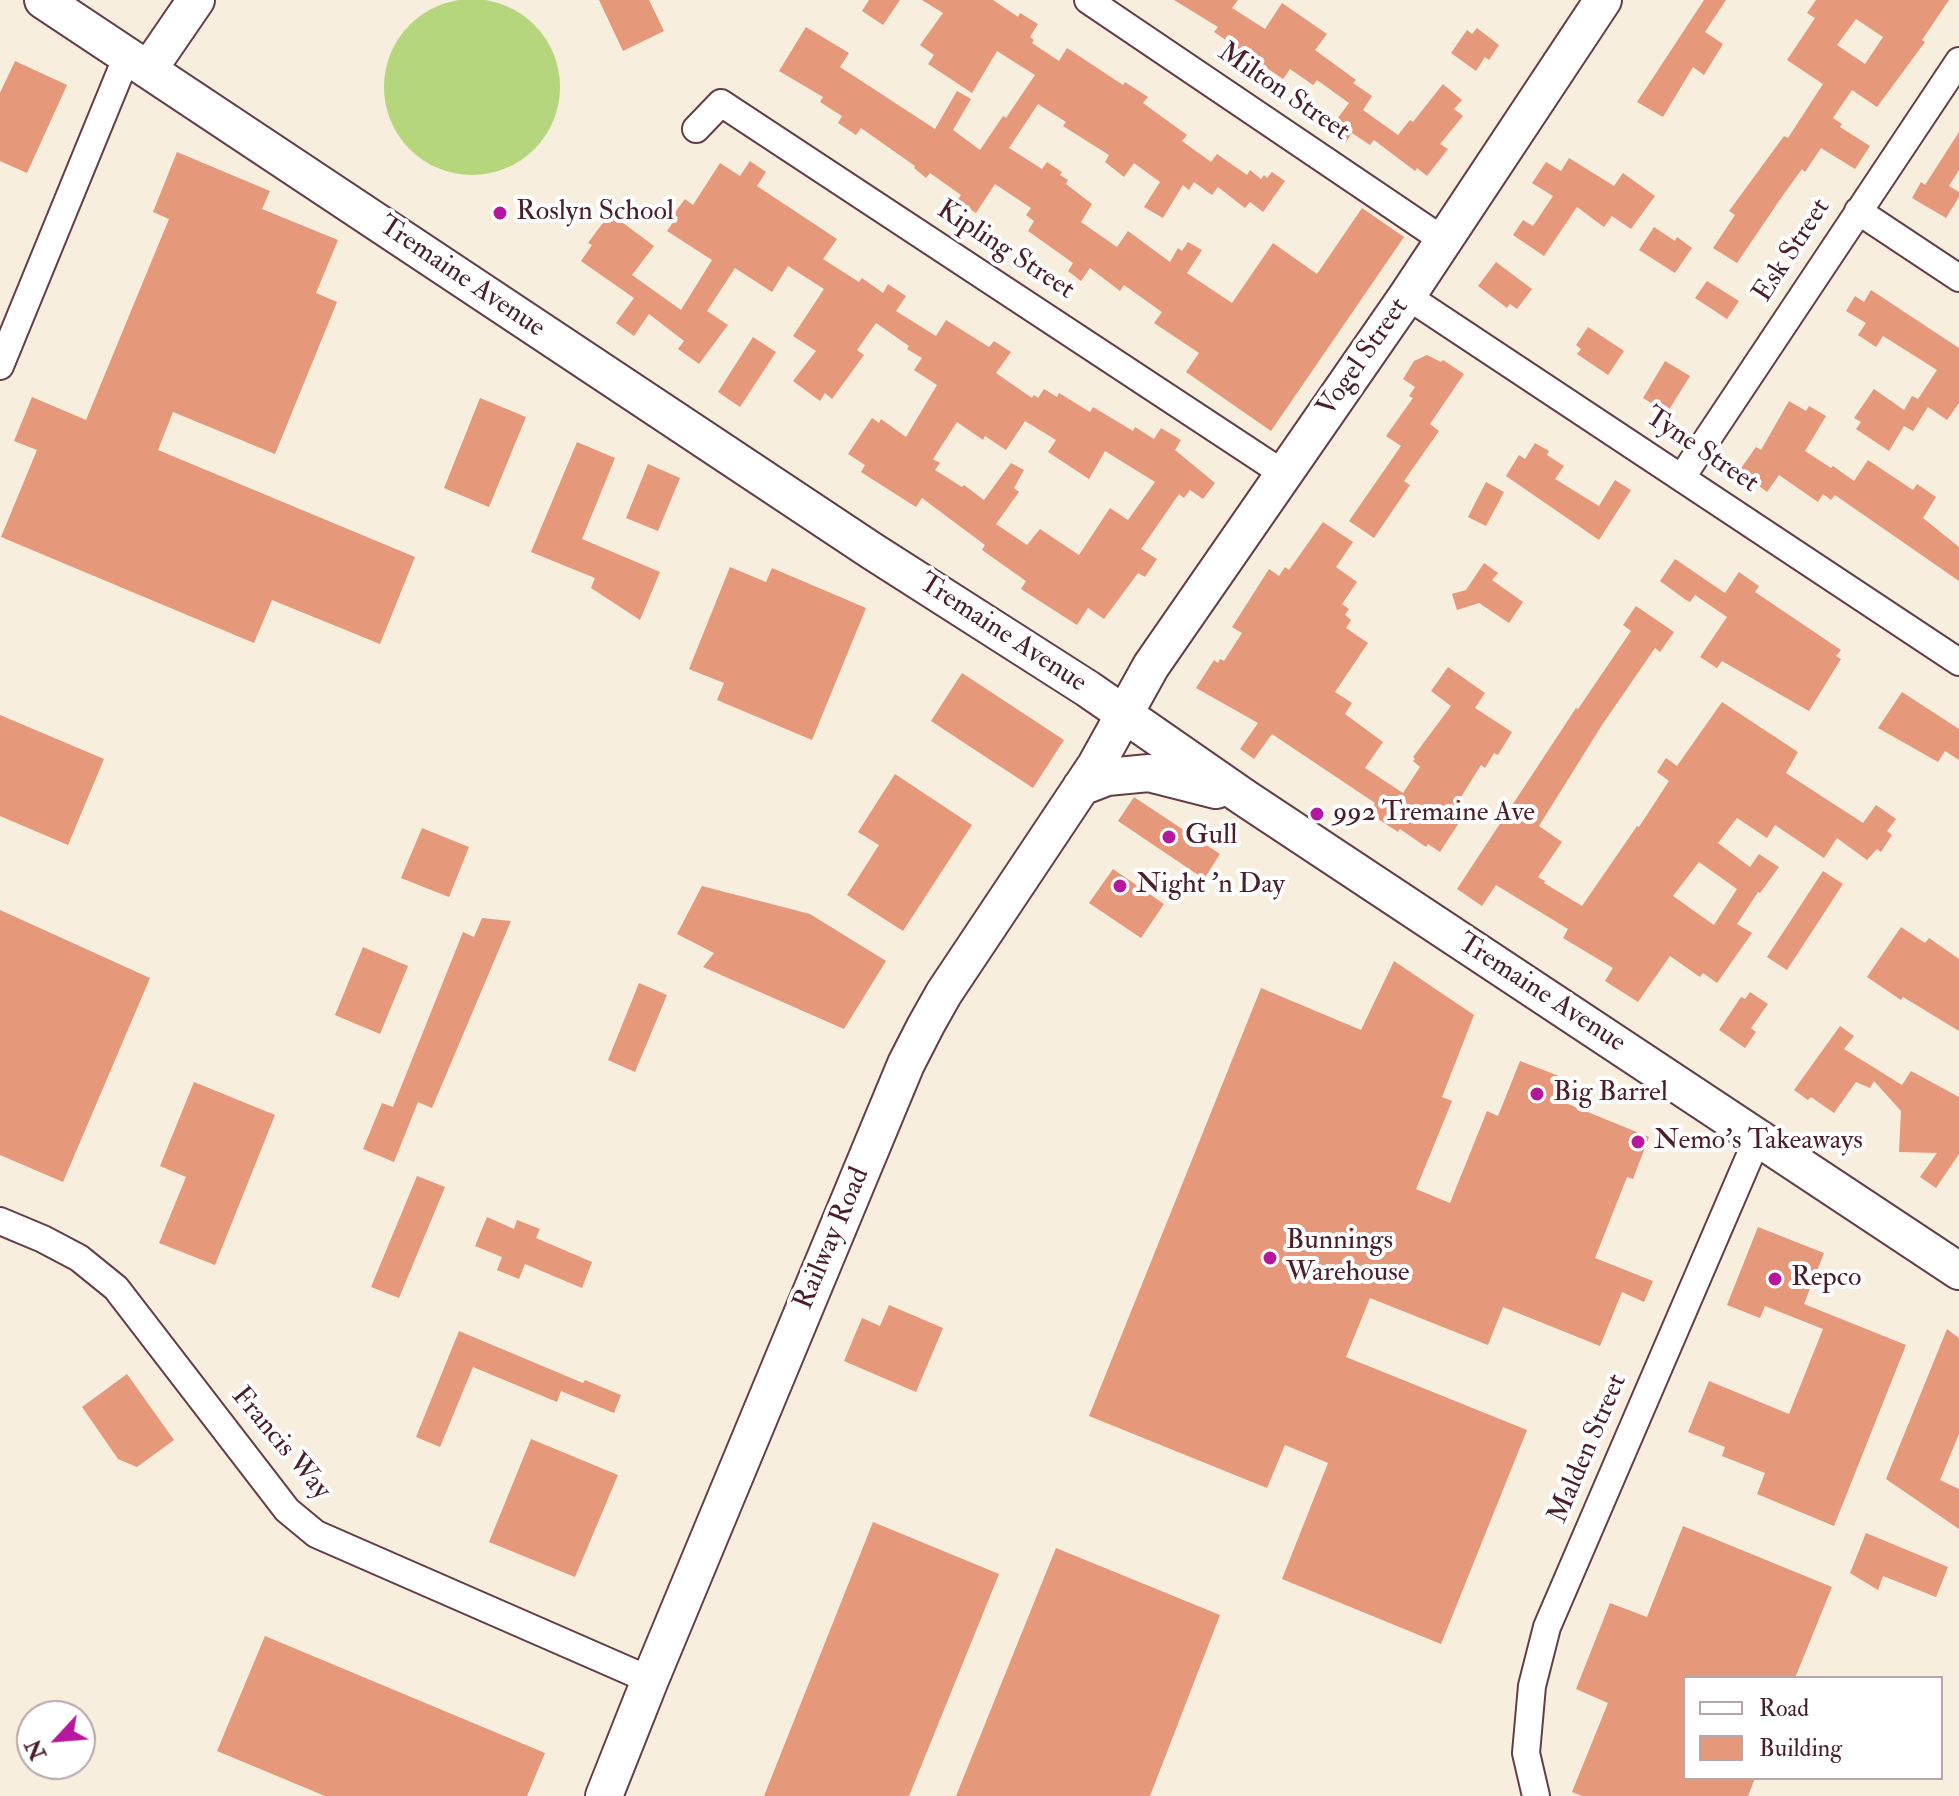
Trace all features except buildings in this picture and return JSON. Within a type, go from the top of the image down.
[{"type":"main road","name":"Tremaine Avenue","points":[[43,0],[1124,714],[1245,798],[1959,1271]]},
{"type":"main road","points":[[138,63],[196,0]]},
{"type":"main road","name":"Vogel Street","points":[[1124,714],[1151,666],[1407,296],[1603,0]]},
{"type":"main road","name":"Railway Road","points":[[604,1796],[906,1064],[944,993],[1081,787],[1124,714]]},
{"type":"main road","points":[[1081,787],[1107,777],[1149,773],[1245,798]]},
{"type":"street","name":"Milton Street","points":[[1104,4],[1443,240]]},
{"type":"street","name":"Esk Street","points":[[1682,477],[1959,61]]},
{"type":"street","points":[[0,366],[138,63]]},
{"type":"street","name":"Kipling Street","points":[[696,129],[721,103],[1284,474]]},
{"type":"street","points":[[1858,211],[1959,278]]},
{"type":"street","name":"Tyne Street","points":[[1407,296],[1959,662]]},
{"type":"street","name":"Malden Street","points":[[1536,1796],[1526,1753],[1532,1686],[1547,1627],[1758,1137]]},
{"type":"street","name":"Francis Way","points":[[0,1221],[79,1258],[116,1288],[287,1510],[316,1534],[650,1680]]},
{"type":"green space","points":[[472,-1],[506,6],[534,25],[553,53],[560,87],[553,121],[534,149],[506,168],[472,175],[438,168],[410,149],[391,121],[384,87],[391,53],[410,25],[438,6]]},
{"type":"place","name":"Roslyn School","points":[[500,213]]},
{"type":"place","name":"992 Tremaine Ave","points":[[1317,814]]},
{"type":"place","name":"Gull","points":[[1169,837]]},
{"type":"place","name":"Night 'n Day","points":[[1120,886]]},
{"type":"place","name":"Big Barrel","points":[[1537,1094]]},
{"type":"place","name":"Nemo's Takeaways","points":[[1638,1142]]},
{"type":"place","name":"Bunnings Warehouse","points":[[1270,1258]]},
{"type":"place","name":"Repco","points":[[1775,1279]]}]
